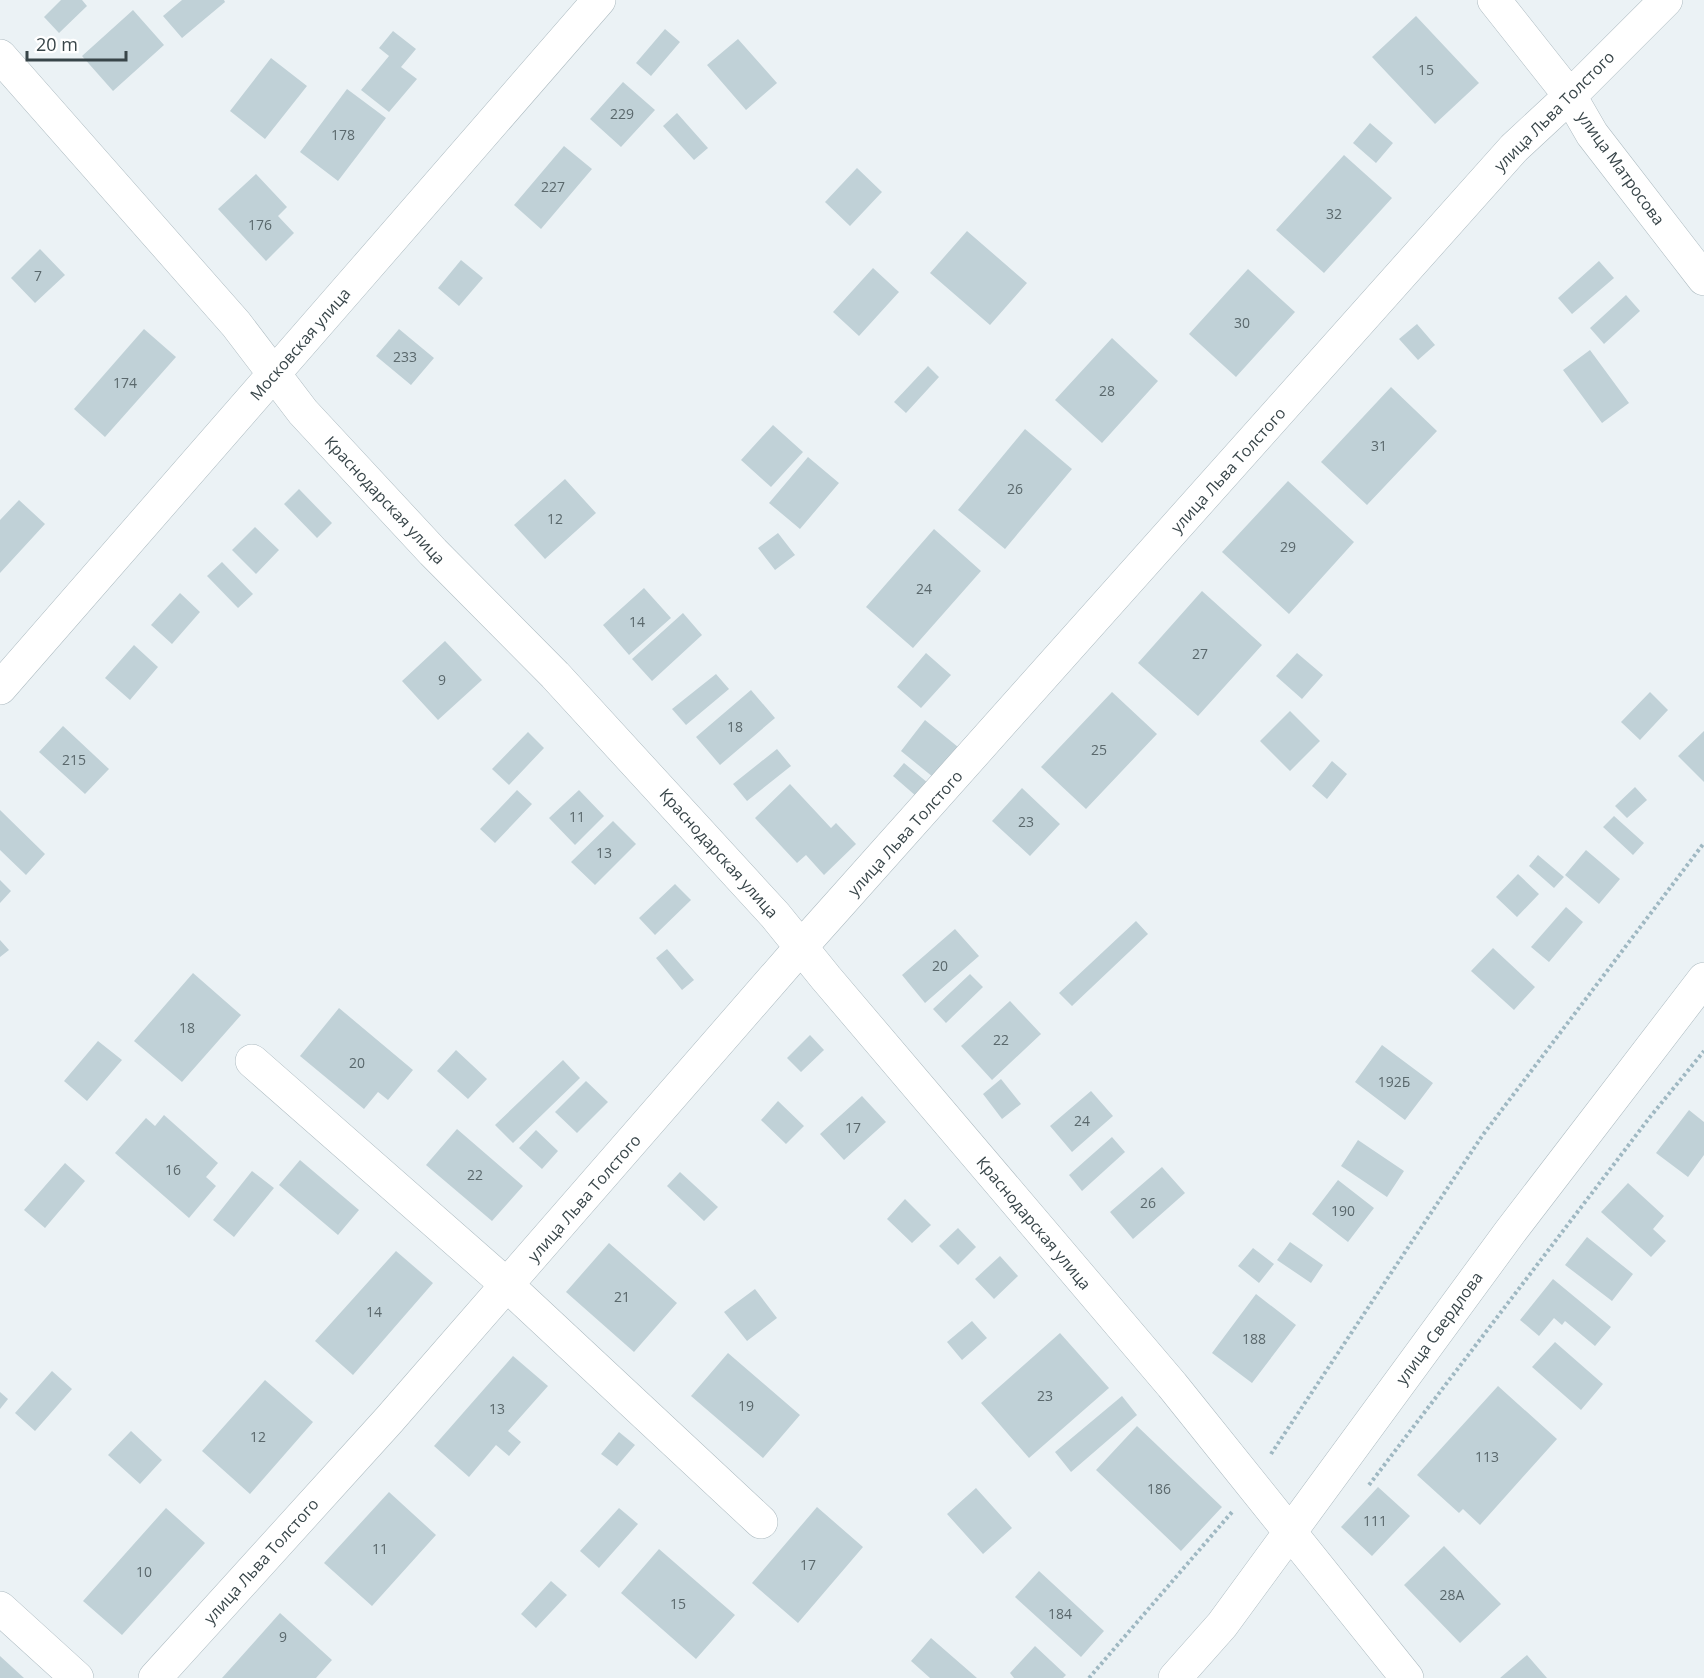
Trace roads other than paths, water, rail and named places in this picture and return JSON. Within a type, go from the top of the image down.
[{"type":"street","name":"Московская улица","points":[[0,688],[208,452],[273,374],[599,0]]},
{"type":"street","name":"улица Матросова","points":[[1494,0],[1570,96],[1592,134],[1704,279]]},
{"type":"street","name":"улица Льва Толстого","points":[[155,1678],[389,1420],[801,947],[1514,148],[1570,96],[1666,0]]},
{"type":"street","name":"Краснодарская улица","points":[[0,56],[236,324],[303,412],[433,552],[555,675],[776,915],[826,978],[1172,1385],[1407,1678]]},
{"type":"street","name":"улица Свердлова","points":[[1175,1678],[1222,1625],[1510,1232],[1704,979]]},
{"type":"street","points":[[252,1061],[507,1285],[761,1522]]},
{"type":"street","points":[[0,1608],[77,1678]]}]
